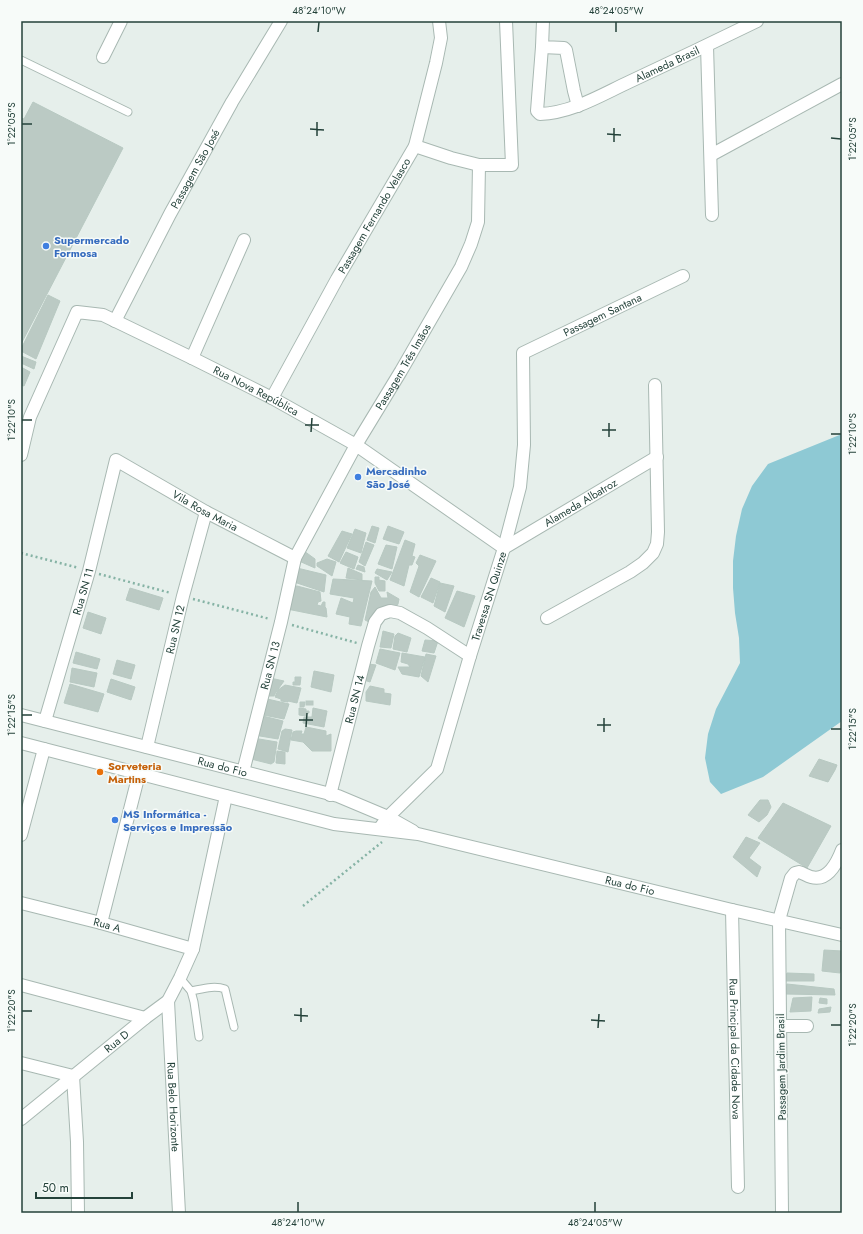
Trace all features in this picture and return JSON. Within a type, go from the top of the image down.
[{"type":"street","points":[[103,58],[121,21]]},
{"type":"street","name":"Passagem São José","points":[[115,321],[170,214],[232,102],[258,62],[281,21]]},
{"type":"street","name":"Passagem Fernando Velasco","points":[[272,398],[336,279],[415,146],[441,38],[439,21]]},
{"type":"street","points":[[415,146],[451,158],[479,165],[512,165],[506,21]]},
{"type":"street","points":[[543,21],[542,47],[564,48],[566,50],[578,106]]},
{"type":"street","name":"Alameda Brasil","points":[[542,47],[538,113],[551,114],[578,106],[757,21]]},
{"type":"street","points":[[707,46],[712,215]]},
{"type":"street","points":[[711,155],[842,84]]},
{"type":"street","name":"Passagem Três Imãos","points":[[295,558],[356,445],[461,267],[471,244],[478,222],[479,165]]},
{"type":"street","points":[[192,358],[244,240]]},
{"type":"street","name":"Passagem Santana","points":[[522,353],[683,276]]},
{"type":"street","name":"Rua Nova República","points":[[26,414],[77,312],[102,316],[192,358],[272,398],[356,445],[504,548]]},
{"type":"street","name":"Travessa SN Quinze","points":[[378,829],[388,817],[437,769],[470,656],[504,548],[517,500],[522,468],[524,445],[522,353]]},
{"type":"street","points":[[547,618],[630,572],[643,563],[653,553],[657,544],[658,532],[655,385]]},
{"type":"street","points":[[21,455],[26,414]]},
{"type":"street","name":"Alameda Albatroz","points":[[504,548],[657,457]]},
{"type":"street","name":"Vila Rosa Maria","points":[[116,460],[206,512],[295,558]]},
{"type":"street","name":"Rua SN 11","points":[[45,721],[89,571],[116,460]]},
{"type":"street","name":"Rua SN 12","points":[[147,747],[206,512]]},
{"type":"street","name":"Rua SN 13","points":[[243,772],[279,630],[295,558]]},
{"type":"street","name":"Rua SN 14","points":[[330,795],[368,646],[376,622],[381,614],[390,612],[400,613],[470,656]]},
{"type":"street","name":"Rua do Fio","points":[[21,715],[338,796],[388,817],[418,834]]},
{"type":"street","name":"Rua do Fio","points":[[21,743],[334,824],[418,834],[842,935]]},
{"type":"street","points":[[21,835],[44,749]]},
{"type":"street","points":[[101,923],[139,774]]},
{"type":"street","points":[[193,949],[226,796]]},
{"type":"street","name":"Passagem Jardim Brasil","points":[[782,1213],[779,920],[791,878],[795,873],[799,872],[812,877],[827,875],[838,862],[842,850]]},
{"type":"street","name":"Rua A","points":[[21,903],[101,923],[193,949]]},
{"type":"street","name":"Rua Principal da Cidade Nova","points":[[732,910],[738,1187]]},
{"type":"street","name":"Rua D","points":[[21,1119],[168,1001],[193,949]]},
{"type":"street","points":[[21,985],[145,1018]]},
{"type":"street","name":"Rua Belo Horizonte","points":[[168,1001],[179,1213]]},
{"type":"street","points":[[780,1026],[807,1026]]},
{"type":"street","points":[[21,1063],[73,1076],[78,1213]]},
{"type":"lane","points":[[21,60],[128,112]]},
{"type":"lane","points":[[180,978],[190,991],[194,1002],[199,1037]]},
{"type":"lane","points":[[190,991],[208,987],[219,987],[225,989],[234,1027]]},
{"type":"path","points":[[303,906],[385,840]]},
{"type":"water","points":[[842,434],[842,721],[763,777],[721,794],[710,782],[705,758],[708,734],[716,709],[740,663],[739,638],[733,588],[733,561],[736,536],[742,509],[752,486],[768,464]]},
{"type":"building","name":"Supermercado Formosa","points":[[33,102],[123,148],[21,344],[21,118],[24,119]]},
{"type":"building","points":[[48,295],[60,301],[36,359],[21,351],[21,349]]},
{"type":"building","points":[[21,356],[36,362],[34,369],[21,363]]},
{"type":"building","points":[[21,367],[30,372],[24,386],[21,385]]},
{"type":"building","points":[[372,526],[379,528],[375,543],[367,540]]},
{"type":"building","points":[[388,526],[404,532],[399,544],[383,539]]},
{"type":"building","points":[[355,529],[366,533],[361,553],[347,548]]},
{"type":"building","points":[[342,531],[352,534],[339,562],[328,556]]},
{"type":"building","points":[[405,540],[415,544],[412,556],[415,557],[412,565],[409,565],[404,586],[390,580]]},
{"type":"building","points":[[366,542],[374,545],[365,566],[359,562]]},
{"type":"building","points":[[386,545],[397,547],[392,569],[378,564]]},
{"type":"building","points":[[304,551],[315,559],[315,568],[299,561]]},
{"type":"building","points":[[346,552],[358,557],[354,569],[340,563]]},
{"type":"building","points":[[420,555],[436,561],[419,597],[410,592],[419,566],[416,563]]},
{"type":"building","points":[[327,559],[336,562],[332,576],[317,566],[317,563]]},
{"type":"building","points":[[358,565],[364,567],[365,572],[356,569]]},
{"type":"building","points":[[297,568],[326,575],[324,592],[294,582]]},
{"type":"building","points":[[348,568],[362,574],[362,580],[346,578]]},
{"type":"building","points":[[377,569],[392,572],[387,580],[375,573]]},
{"type":"building","points":[[375,577],[379,577],[379,580],[385,581],[385,591],[379,591],[375,583]]},
{"type":"building","points":[[431,578],[440,582],[433,603],[421,597]]},
{"type":"building","points":[[333,579],[372,581],[361,626],[349,624],[350,617],[336,614],[341,598],[353,603],[354,598],[330,594]]},
{"type":"building","points":[[440,583],[454,586],[445,612],[434,606]]},
{"type":"building","points":[[297,586],[320,592],[321,601],[318,602],[317,605],[321,606],[323,602],[325,602],[327,617],[287,609],[292,587]]},
{"type":"building","points":[[375,587],[381,598],[388,598],[387,592],[399,599],[394,610],[373,624],[365,620],[371,592]]},
{"type":"building","points":[[130,588],[163,598],[159,610],[126,600]]},
{"type":"building","points":[[457,591],[475,596],[464,627],[445,618]]},
{"type":"building","points":[[88,612],[106,618],[101,634],[83,628]]},
{"type":"building","points":[[383,631],[394,634],[391,648],[380,647]]},
{"type":"building","points":[[398,633],[411,638],[407,652],[393,649],[395,636]]},
{"type":"building","points":[[425,640],[438,641],[434,653],[422,651]]},
{"type":"building","points":[[380,649],[400,653],[395,670],[376,663]]},
{"type":"building","points":[[76,652],[100,659],[97,669],[73,663]]},
{"type":"building","points":[[402,653],[425,657],[419,677],[402,674],[398,667],[410,667],[408,664],[401,662]]},
{"type":"building","points":[[426,654],[436,656],[428,682],[421,676]]},
{"type":"building","points":[[117,660],[135,665],[131,679],[113,674]]},
{"type":"building","points":[[369,664],[376,665],[370,682],[364,680]]},
{"type":"building","points":[[72,668],[97,673],[94,687],[70,682]]},
{"type":"building","points":[[314,671],[334,675],[331,692],[311,687]]},
{"type":"building","points":[[295,677],[301,677],[300,685],[293,685],[293,682],[295,682]]},
{"type":"building","points":[[270,678],[284,681],[274,696],[266,696]]},
{"type":"building","points":[[111,679],[135,687],[131,700],[107,692]]},
{"type":"building","points":[[70,684],[104,694],[98,712],[64,703]]},
{"type":"building","points":[[285,685],[301,688],[297,703],[281,701],[281,699],[275,697],[278,690]]},
{"type":"building","points":[[370,686],[384,689],[384,693],[391,694],[390,705],[366,701],[366,692]]},
{"type":"building","points":[[263,698],[289,704],[284,719],[258,714]]},
{"type":"building","points":[[306,701],[313,701],[313,705],[306,705]]},
{"type":"building","points":[[300,702],[305,702],[304,707],[300,707]]},
{"type":"building","points":[[299,708],[306,709],[309,713],[306,713],[306,716],[299,715]]},
{"type":"building","points":[[313,708],[327,711],[324,727],[303,723],[304,717],[312,717]]},
{"type":"building","points":[[259,715],[283,721],[278,739],[254,735]]},
{"type":"building","points":[[306,727],[326,731],[326,736],[331,734],[331,751],[312,751],[303,742],[291,740],[293,732],[302,731],[301,734],[304,734]]},
{"type":"building","points":[[285,729],[292,730],[288,752],[278,749],[282,731]]},
{"type":"building","points":[[253,738],[277,742],[274,762],[271,764],[251,759]]},
{"type":"building","points":[[277,751],[285,752],[285,764],[276,763]]},
{"type":"building","points":[[819,759],[837,765],[828,782],[809,776]]},
{"type":"building","points":[[760,800],[768,800],[771,807],[767,815],[759,822],[748,815]]},
{"type":"building","points":[[783,803],[831,826],[807,868],[758,838]]},
{"type":"building","points":[[746,837],[760,843],[749,858],[761,867],[757,877],[733,857]]},
{"type":"building","points":[[824,950],[842,951],[840,973],[822,971]]},
{"type":"building","points":[[787,973],[814,974],[814,981],[784,981]]},
{"type":"building","points":[[787,984],[834,989],[835,995],[785,994]]},
{"type":"building","points":[[812,997],[811,1011],[790,1012],[793,998]]},
{"type":"building","points":[[820,998],[827,999],[827,1004],[819,1003]]},
{"type":"building","points":[[831,1007],[830,1012],[818,1013],[819,1009]]},
{"type":"place","name":"Supermercado Formosa","points":[[46,246]]},
{"type":"place","name":"Mercadinho São José","points":[[358,477]]},
{"type":"place","name":"Sorveteria Martins","points":[[100,772]]},
{"type":"place","name":"MS Informática - Serviços e Impressão","points":[[115,820]]}]
